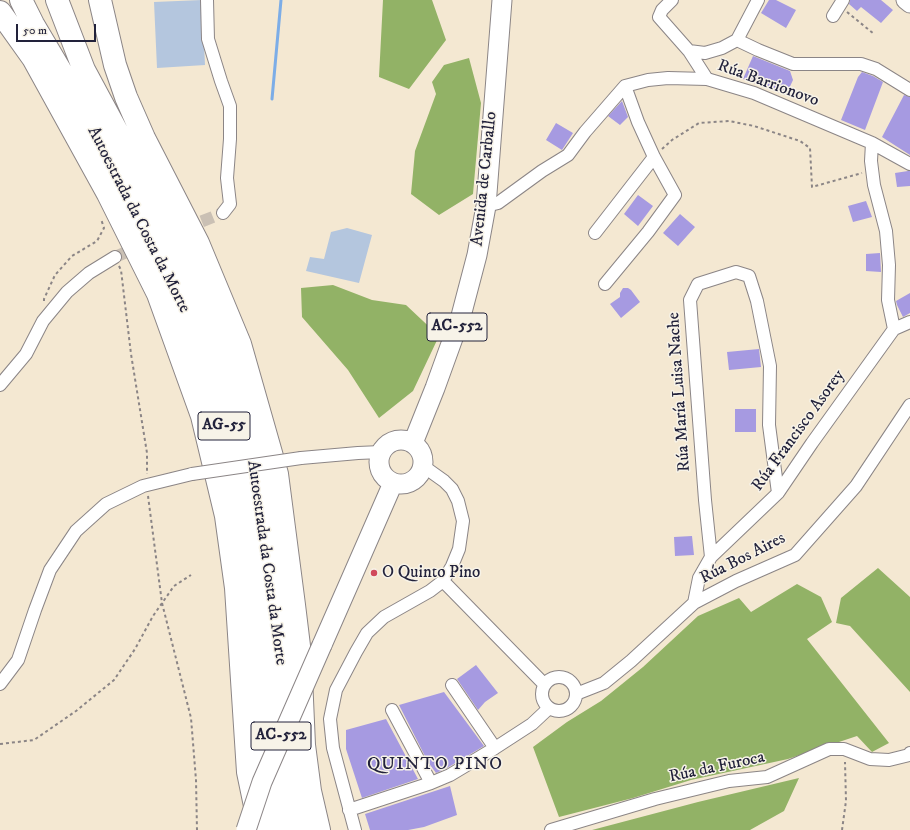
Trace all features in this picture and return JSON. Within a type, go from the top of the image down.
[{"type":"highway","name":"Autoestrada da Costa da Morte","points":[[21,0],[147,229],[179,294],[208,370],[226,432],[247,524],[258,626],[269,787],[279,830]]},
{"type":"highway","name":"Autoestrada da Costa da Morte","points":[[57,0],[84,70],[162,215],[190,273],[227,370],[249,443],[259,489],[278,634],[286,750],[292,798],[299,830]]},
{"type":"highway","points":[[100,0],[116,65],[126,97],[144,138],[198,243],[240,344],[277,474],[300,654],[304,745],[310,791],[319,830]]},
{"type":"highway","points":[[0,12],[33,58],[108,194],[158,294],[202,416],[226,516],[236,588],[248,772],[260,830]]},
{"type":"main road","name":"Avenida de Carballo","points":[[413,443],[461,316],[477,255],[486,206],[502,0]]},
{"type":"main road","points":[[399,440],[413,443],[418,447],[424,459],[419,476],[415,480],[404,485],[398,485],[386,479],[379,467],[379,459],[386,446],[399,440]]},
{"type":"main road","name":"AC-552","points":[[246,830],[262,782],[352,580],[393,483]]},
{"type":"street","points":[[207,0],[208,39],[220,81],[230,106],[230,139],[227,178],[230,204],[223,213]]},
{"type":"street","points":[[672,0],[662,10],[659,17],[689,51],[707,79]]},
{"type":"street","points":[[689,51],[705,53],[722,48],[737,40],[758,0]]},
{"type":"street","points":[[905,0],[910,4]]},
{"type":"street","points":[[834,16],[844,5]]},
{"type":"street","points":[[737,40],[794,64],[861,64],[876,69],[910,90]]},
{"type":"street","name":"Rúa Barrionovo","points":[[625,86],[648,80],[668,78],[707,79],[754,93],[872,143],[910,164]]},
{"type":"street","points":[[486,206],[498,203],[542,171],[568,155],[585,132],[625,86],[638,122],[654,157],[675,195],[648,232],[605,284]]},
{"type":"street","points":[[872,143],[871,161],[874,185],[886,231],[889,265],[888,300],[894,329],[910,322]]},
{"type":"street","points":[[595,233],[654,157]]},
{"type":"street","points":[[0,385],[26,354],[43,321],[67,292],[89,273],[115,257]]},
{"type":"street","name":"Rúa María Luisa Nache","points":[[711,557],[705,500],[690,300],[698,284],[736,272],[749,276],[757,301],[770,366],[769,425],[778,494]]},
{"type":"street","name":"Rúa Francisco Asorey","points":[[694,603],[699,578],[711,557],[778,494],[812,443],[894,329]]},
{"type":"street","name":"Rúa Bos Aires","points":[[576,694],[604,683],[631,661],[694,603],[736,581],[795,555],[856,486],[910,405]]},
{"type":"street","points":[[0,684],[18,660],[50,570],[76,531],[106,504],[143,486],[192,474],[301,458],[358,452],[382,452]]},
{"type":"street","points":[[355,830],[332,748],[330,720],[336,690],[367,633],[384,617],[430,591],[443,581],[452,566],[459,549],[463,521],[458,501],[452,489],[444,481],[423,466]]},
{"type":"street","points":[[443,581],[544,684]]},
{"type":"street","points":[[558,677],[563,677],[572,683],[575,687],[576,694],[575,701],[572,706],[563,711],[557,712],[548,708],[542,701],[541,696],[544,684],[548,680],[558,677]]},
{"type":"street","points":[[452,685],[495,748]]},
{"type":"street","points":[[349,810],[431,783],[450,775],[532,724],[548,708]]},
{"type":"street","points":[[392,710],[431,783]]},
{"type":"street","name":"Rúa da Furoca","points":[[551,830],[655,799],[729,781],[767,777],[829,749],[844,749],[870,759],[889,760],[910,754]]},
{"type":"path","points":[[844,5],[874,34]]},
{"type":"path","points":[[654,157],[672,140],[699,123],[729,121],[754,126],[800,141],[810,148],[812,187],[872,170]]},
{"type":"path","points":[[43,321],[44,299],[55,275],[72,256],[97,241],[104,228],[100,213]]},
{"type":"path","points":[[115,257],[122,270],[130,354],[147,453],[147,485],[162,603],[191,718],[196,780],[197,830]]},
{"type":"path","points":[[0,744],[34,740],[76,712],[114,680],[135,649],[153,616],[174,586],[191,575]]},
{"type":"path","points":[[842,830],[846,801],[844,749]]},
{"type":"shaded area","points":[[202,0],[205,65],[157,68],[154,2]]},
{"type":"shaded area","points":[[347,228],[372,235],[359,283],[306,271],[310,257],[324,259],[331,232]]},
{"type":"green space","points":[[383,0],[432,0],[446,40],[409,89],[379,77]]},
{"type":"green space","points":[[469,58],[481,103],[473,194],[439,215],[411,194],[415,151],[436,94],[432,82],[444,65]]},
{"type":"green space","points":[[333,285],[372,300],[406,305],[439,336],[413,391],[379,418],[348,370],[302,317],[301,288]]},
{"type":"green space","points":[[878,568],[910,597],[910,692],[850,626],[836,623],[841,598]]},
{"type":"green space","points":[[797,584],[821,597],[832,622],[807,639],[889,743],[872,752],[857,736],[788,759],[691,780],[633,798],[559,817],[533,747],[567,722],[601,701],[643,667],[698,616],[739,598],[751,612]]},
{"type":"green space","points":[[799,778],[784,811],[750,830],[592,830],[698,802]]},
{"type":"building","points":[[769,0],[776,0],[796,10],[786,28],[761,13]]},
{"type":"building","points":[[850,0],[881,0],[893,10],[881,23],[861,7],[857,11],[849,4]]},
{"type":"building","points":[[753,56],[790,71],[793,80],[786,95],[743,79]]},
{"type":"building","points":[[862,72],[883,82],[865,130],[841,120],[858,77]]},
{"type":"building","points":[[904,95],[910,97],[910,155],[882,137]]},
{"type":"building","points":[[622,101],[628,117],[620,125],[608,116]]},
{"type":"building","points":[[556,123],[573,133],[562,150],[546,140]]},
{"type":"building","points":[[910,171],[910,186],[897,187],[895,173]]},
{"type":"building","points":[[638,195],[653,206],[638,226],[624,214]]},
{"type":"building","points":[[866,201],[872,217],[853,222],[848,206]]},
{"type":"building","points":[[680,214],[695,227],[678,246],[663,233]]},
{"type":"building","points":[[880,253],[881,272],[866,271],[866,254]]},
{"type":"building","points":[[623,288],[628,288],[631,290],[640,302],[621,318],[610,304],[620,297],[620,293]]},
{"type":"building","points":[[910,293],[910,313],[903,317],[896,301]]},
{"type":"building","points":[[759,349],[761,367],[729,370],[727,352]]},
{"type":"building","points":[[735,409],[756,409],[756,432],[735,432]]},
{"type":"building","points":[[692,536],[694,555],[675,556],[674,537]]},
{"type":"building","points":[[476,665],[498,693],[485,702],[478,710],[457,679]]},
{"type":"building","points":[[444,692],[484,746],[436,773],[428,762],[399,705]]},
{"type":"building","points":[[386,719],[418,779],[362,798],[346,749],[346,730]]},
{"type":"building","points":[[450,786],[457,815],[424,827],[408,830],[370,830],[365,814]]},
{"type":"waterway","points":[[272,99],[281,0]]},
{"type":"tunnel","points":[[185,228],[223,213]]},
{"type":"tunnel","points":[[115,257],[140,246]]},
{"type":"place","name":"O Quinto Pino","points":[[374,573]]},
{"type":"district","name":"QUINTO PINO","points":[[435,765]]}]
